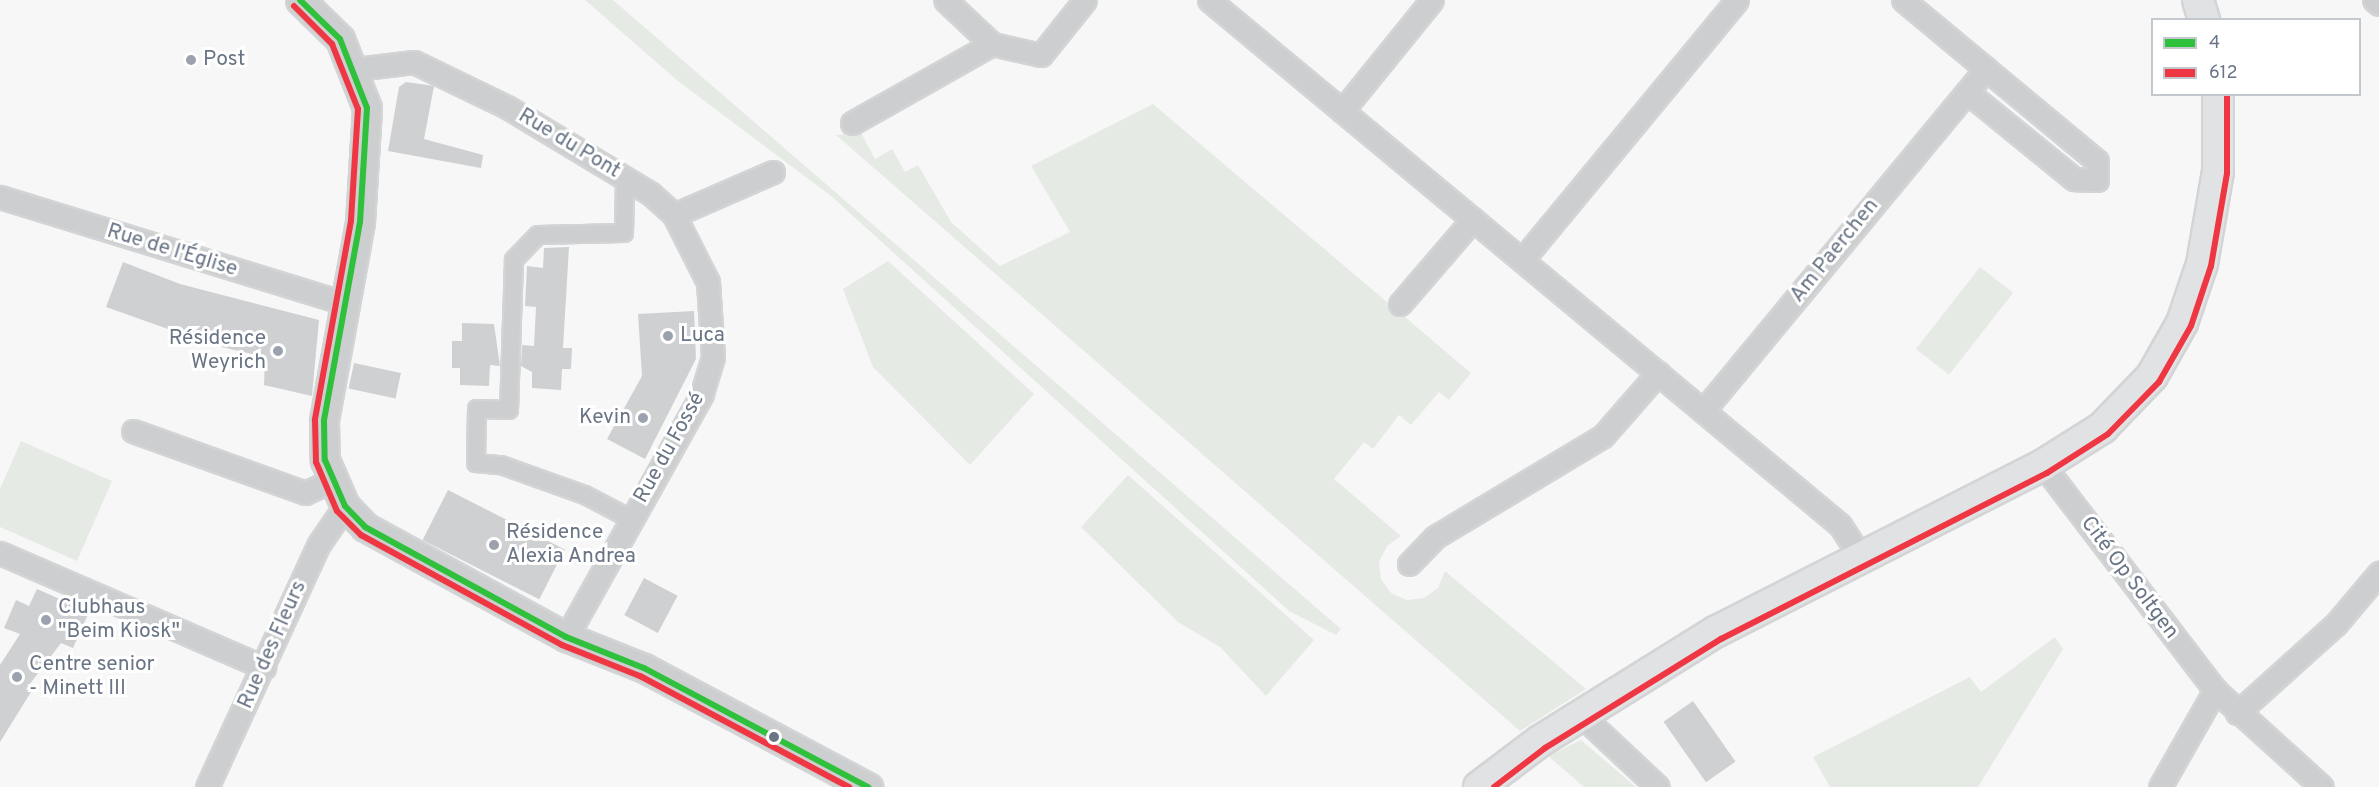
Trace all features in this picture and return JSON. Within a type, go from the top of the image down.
[{"type":"main road","points":[[2198,0],[2203,18]]},
{"type":"main road","points":[[1485,782],[1581,715],[1717,631],[1860,555],[2043,465],[2096,433],[2127,404],[2182,323],[2202,264],[2218,171],[2218,96]]},
{"type":"street","points":[[300,0],[340,39],[356,69],[367,108],[366,164],[324,421],[332,481],[345,506],[365,527],[566,637],[644,668],[868,787]]},
{"type":"street","points":[[945,0],[992,44],[1041,55],[1085,0]]},
{"type":"street","points":[[1209,0],[1840,525],[1860,555]]},
{"type":"street","points":[[1342,111],[1432,0]]},
{"type":"street","points":[[1522,260],[1737,0]]},
{"type":"street","points":[[1903,0],[2097,161],[2097,180],[2074,179],[1967,92]]},
{"type":"street","points":[[2374,0],[2379,4]]},
{"type":"street","points":[[852,123],[992,44]]},
{"type":"street","name":"Rue du Pont","points":[[356,69],[414,62],[507,107],[625,178],[674,214]]},
{"type":"street","name":"Am Paerchen","points":[[1703,411],[1986,69]]},
{"type":"street","points":[[674,214],[773,172]]},
{"type":"street","points":[[625,178],[624,233],[538,235],[514,260],[508,410],[477,410],[476,463],[501,465],[585,495],[631,519]]},
{"type":"street","name":"Rue de l'Église","points":[[0,198],[344,303]]},
{"type":"street","name":"Rue du Fossé","points":[[566,637],[631,519],[685,428],[713,357],[708,282],[674,214]]},
{"type":"street","points":[[1400,304],[1473,219]]},
{"type":"street","points":[[1409,564],[1435,537],[1596,441],[1658,373]]},
{"type":"street","points":[[133,431],[305,493],[332,481]]},
{"type":"street","name":"Cité Op Soltgen","points":[[2043,465],[2215,690],[2237,713],[2322,787]]},
{"type":"street","name":"Rue des Fleurs","points":[[207,787],[319,544],[345,506]]},
{"type":"street","points":[[0,553],[264,667]]},
{"type":"street","points":[[2237,713],[2336,624],[2379,573]]},
{"type":"street","points":[[2160,787],[2215,690]]},
{"type":"street","points":[[1581,715],[1658,787]]},
{"type":"shaded area","points":[[585,0],[613,0],[1341,629],[1336,635],[1289,611],[831,196],[678,81]]},
{"type":"shaded area","points":[[1153,104],[1471,373],[1449,400],[1439,392],[1411,425],[1399,415],[1373,449],[1364,442],[1334,479],[1401,536],[1387,546],[1379,562],[1381,579],[1391,593],[1407,600],[1424,598],[1438,588],[1445,571],[1586,689],[1520,731],[836,135],[861,133],[875,159],[892,149],[905,172],[918,165],[951,222],[1000,266],[1070,232],[1031,166]]},
{"type":"shaded area","points":[[888,261],[1034,394],[970,465],[873,367],[843,289]]},
{"type":"shaded area","points":[[1980,267],[2013,293],[1949,375],[1916,349]]},
{"type":"shaded area","points":[[21,441],[112,481],[77,561],[0,527],[0,489]]},
{"type":"shaded area","points":[[1128,475],[1314,640],[1266,696],[1220,647],[1178,622],[1081,527]]},
{"type":"shaded area","points":[[2055,637],[2063,649],[1978,787],[1830,787],[1813,757],[1970,677],[1981,692]]},
{"type":"shaded area","points":[[1581,740],[1636,787],[1584,787],[1548,756]]},
{"type":"building","points":[[406,82],[434,86],[424,139],[483,155],[481,168],[388,151],[399,87]]},
{"type":"building","points":[[569,247],[563,348],[572,348],[571,369],[562,369],[561,390],[532,388],[532,372],[521,366],[522,345],[534,346],[536,307],[525,306],[527,266],[543,268],[544,248]]},
{"type":"building","points":[[123,262],[180,284],[319,320],[312,396],[264,385],[265,357],[213,345],[106,307]]},
{"type":"building","points":[[694,311],[696,359],[645,459],[607,439],[642,376],[638,314]]},
{"type":"building","points":[[462,323],[494,324],[500,366],[490,365],[489,386],[460,385],[460,368],[452,368],[452,341],[462,341]]},
{"type":"building","points":[[354,363],[401,373],[396,398],[349,388]]},
{"type":"building","name":"Résidence Alexia Andrea","points":[[448,490],[565,549],[539,599],[423,540]]},
{"type":"building","points":[[644,578],[678,596],[658,633],[624,615]]},
{"type":"building","points":[[37,589],[89,612],[73,648],[61,643],[26,689],[31,692],[0,742],[0,665],[20,634],[4,628],[16,600],[29,606]]},
{"type":"building","points":[[1693,701],[1735,762],[1706,782],[1664,722]]},
{"type":"transit line","name":"4","points":[[300,0],[340,39],[367,108],[360,222],[324,421],[325,460],[345,506],[365,527],[566,637],[644,668],[868,787]]},
{"type":"transit line","name":"612","points":[[294,6],[332,44],[358,109],[351,221],[315,420],[316,462],[337,511],[361,535],[562,645],[640,676],[849,787]]},
{"type":"transit line","name":"612","points":[[1494,787],[1545,748],[1721,639],[2047,473],[2108,434],[2159,382],[2191,326],[2211,266],[2227,173],[2227,96]]},
{"type":"place","name":"Post","points":[[191,60]]},
{"type":"place","name":"Luca","points":[[668,336]]},
{"type":"place","name":"Résidence Weyrich","points":[[278,351]]},
{"type":"place","name":"Kevin","points":[[643,418]]},
{"type":"place","name":"Résidence Alexia Andrea","points":[[494,545]]},
{"type":"place","name":"Clubhaus \"Beim Kiosk\"","points":[[46,620]]},
{"type":"place","name":"Centre senior - Minett III","points":[[17,677]]}]
